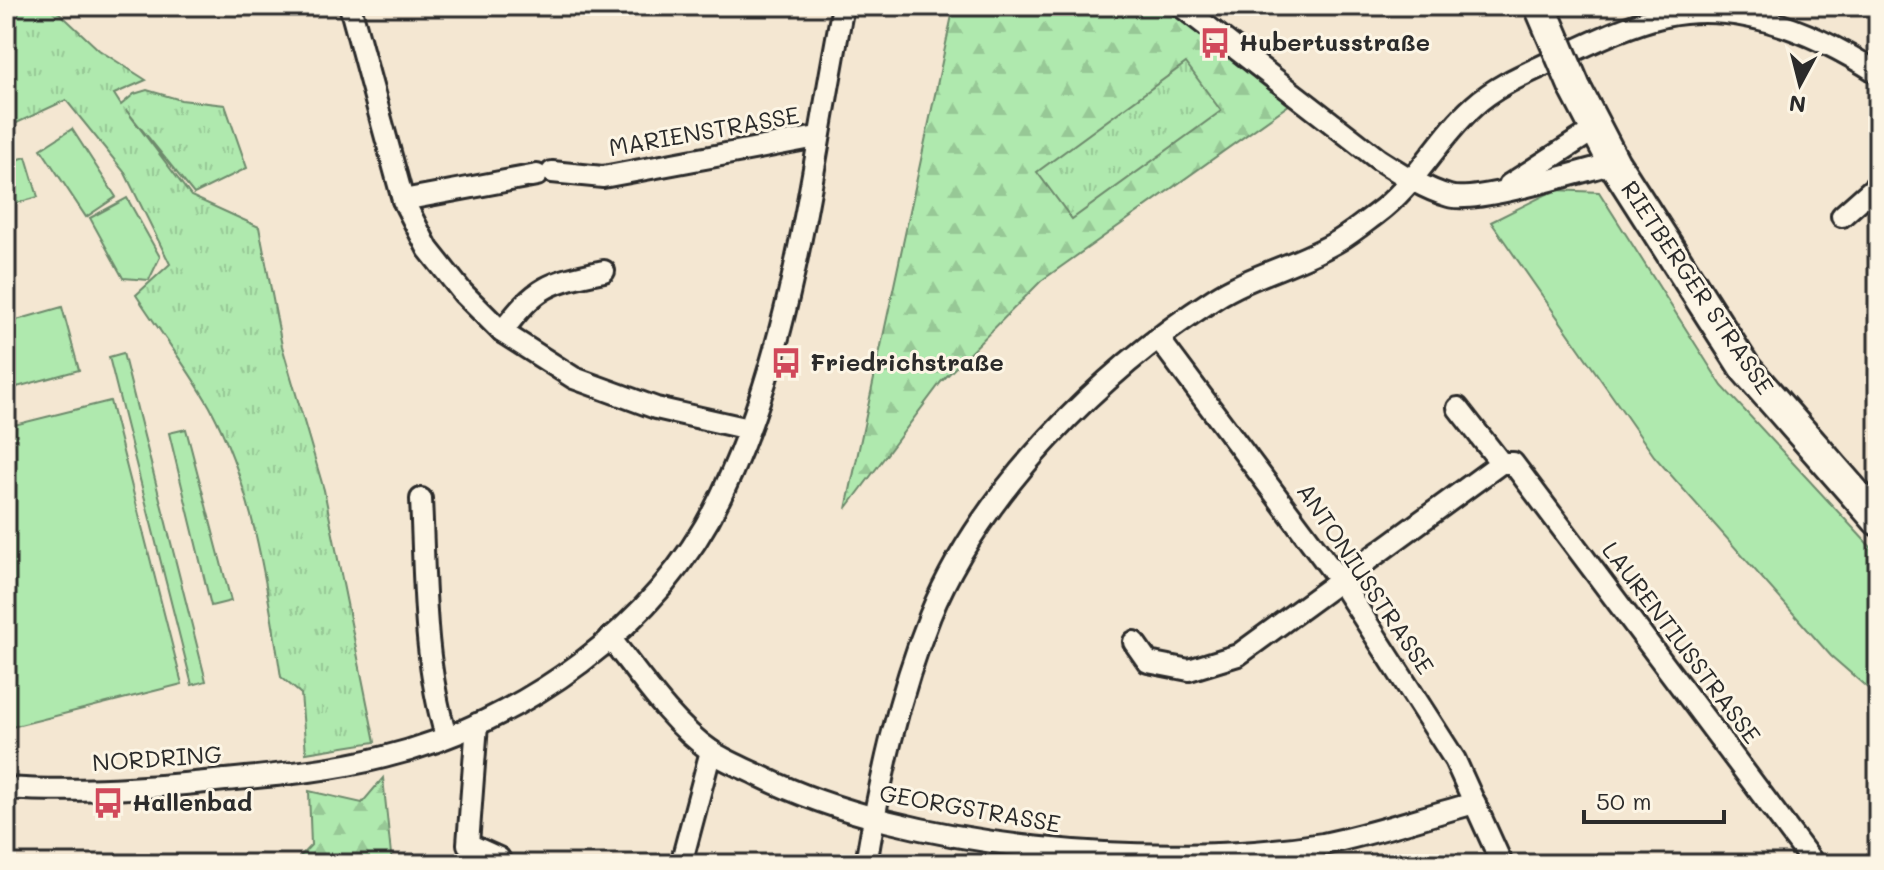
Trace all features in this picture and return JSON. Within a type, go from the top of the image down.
[{"type":"main road","name":"RIETBERGER STRASSE","points":[[1540,6],[1575,88],[1614,163],[1745,368],[1824,463],[1878,520]]},
{"type":"street","points":[[350,6],[403,200],[428,249],[463,293],[502,332],[574,378],[656,408],[749,429]]},
{"type":"street","points":[[421,499],[426,617],[438,709],[446,736],[477,724],[557,680],[610,638],[685,561],[721,497],[749,429],[787,305],[843,6]]},
{"type":"street","name":"RIETBERGER STRASSE","points":[[1181,6],[1349,138],[1410,179],[1451,197],[1480,196],[1614,163]]},
{"type":"street","points":[[866,864],[896,716],[931,614],[987,514],[1063,420],[1159,339],[1217,297],[1340,240],[1384,208],[1448,130],[1497,89],[1599,39],[1670,14],[1725,12],[1765,18],[1875,63]]},
{"type":"street","name":"RIETBERGER STRASSE","points":[[1503,190],[1543,160],[1597,128]]},
{"type":"street","name":"MARIENSTRASSE","points":[[403,200],[544,174],[603,177],[817,137]]},
{"type":"street","points":[[1842,216],[1878,184]]},
{"type":"street","points":[[502,332],[524,302],[555,280],[604,271]]},
{"type":"street","name":"ANTONIUSSTRASSE","points":[[1159,339],[1340,581],[1455,760],[1502,864]]},
{"type":"street","name":"LAURENTIUSSTRASSE","points":[[1458,408],[1501,463],[1513,463],[1814,864]]},
{"type":"street","points":[[1134,642],[1148,662],[1189,670],[1238,655],[1501,463]]},
{"type":"street","name":"GEORGSTRASSE","points":[[610,638],[667,709],[711,751],[802,797],[874,819],[1018,849],[1112,860],[1198,859],[1322,845],[1475,803]]},
{"type":"street","points":[[477,724],[468,844],[499,858]]},
{"type":"street","name":"NORDRING","points":[[6,788],[162,787],[311,770],[384,757],[446,736]]},
{"type":"street","points":[[681,864],[711,751]]},
{"type":"green space","points":[[6,6],[52,6],[99,50],[146,80],[114,94],[121,105],[134,94],[147,90],[181,100],[225,105],[247,168],[194,194],[126,110],[191,196],[259,227],[282,346],[324,490],[375,742],[306,753],[301,694],[281,677],[257,539],[238,471],[210,407],[136,295],[170,264],[125,173],[66,100],[6,128]]},
{"type":"green space","points":[[954,6],[1168,6],[1293,102],[1041,281],[941,382],[846,509]]},
{"type":"green space","points":[[1186,63],[1221,111],[1072,219],[1037,172]]},
{"type":"green space","points":[[72,129],[116,197],[86,217],[41,149]]},
{"type":"green space","points":[[26,157],[38,197],[6,206],[6,163]]},
{"type":"green space","points":[[1555,190],[1599,192],[1722,386],[1878,555],[1878,697],[1831,656],[1654,456],[1491,222]]},
{"type":"green space","points":[[127,198],[160,257],[149,280],[123,278],[90,218]]},
{"type":"green space","points":[[62,307],[79,370],[6,390],[6,323]]},
{"type":"green space","points":[[123,353],[206,681],[192,685],[109,357]]},
{"type":"green space","points":[[110,401],[182,684],[8,728],[6,427]]},
{"type":"green space","points":[[186,429],[231,601],[211,606],[169,433]]},
{"type":"green space","points":[[383,778],[392,864],[293,864],[311,845],[309,791],[362,803]]},
{"type":"place","name":"Hubertusstraße","points":[[1215,43]]},
{"type":"place","name":"Friedrichstraße","points":[[786,363]]},
{"type":"place","name":"Hallenbad","points":[[108,803]]}]
